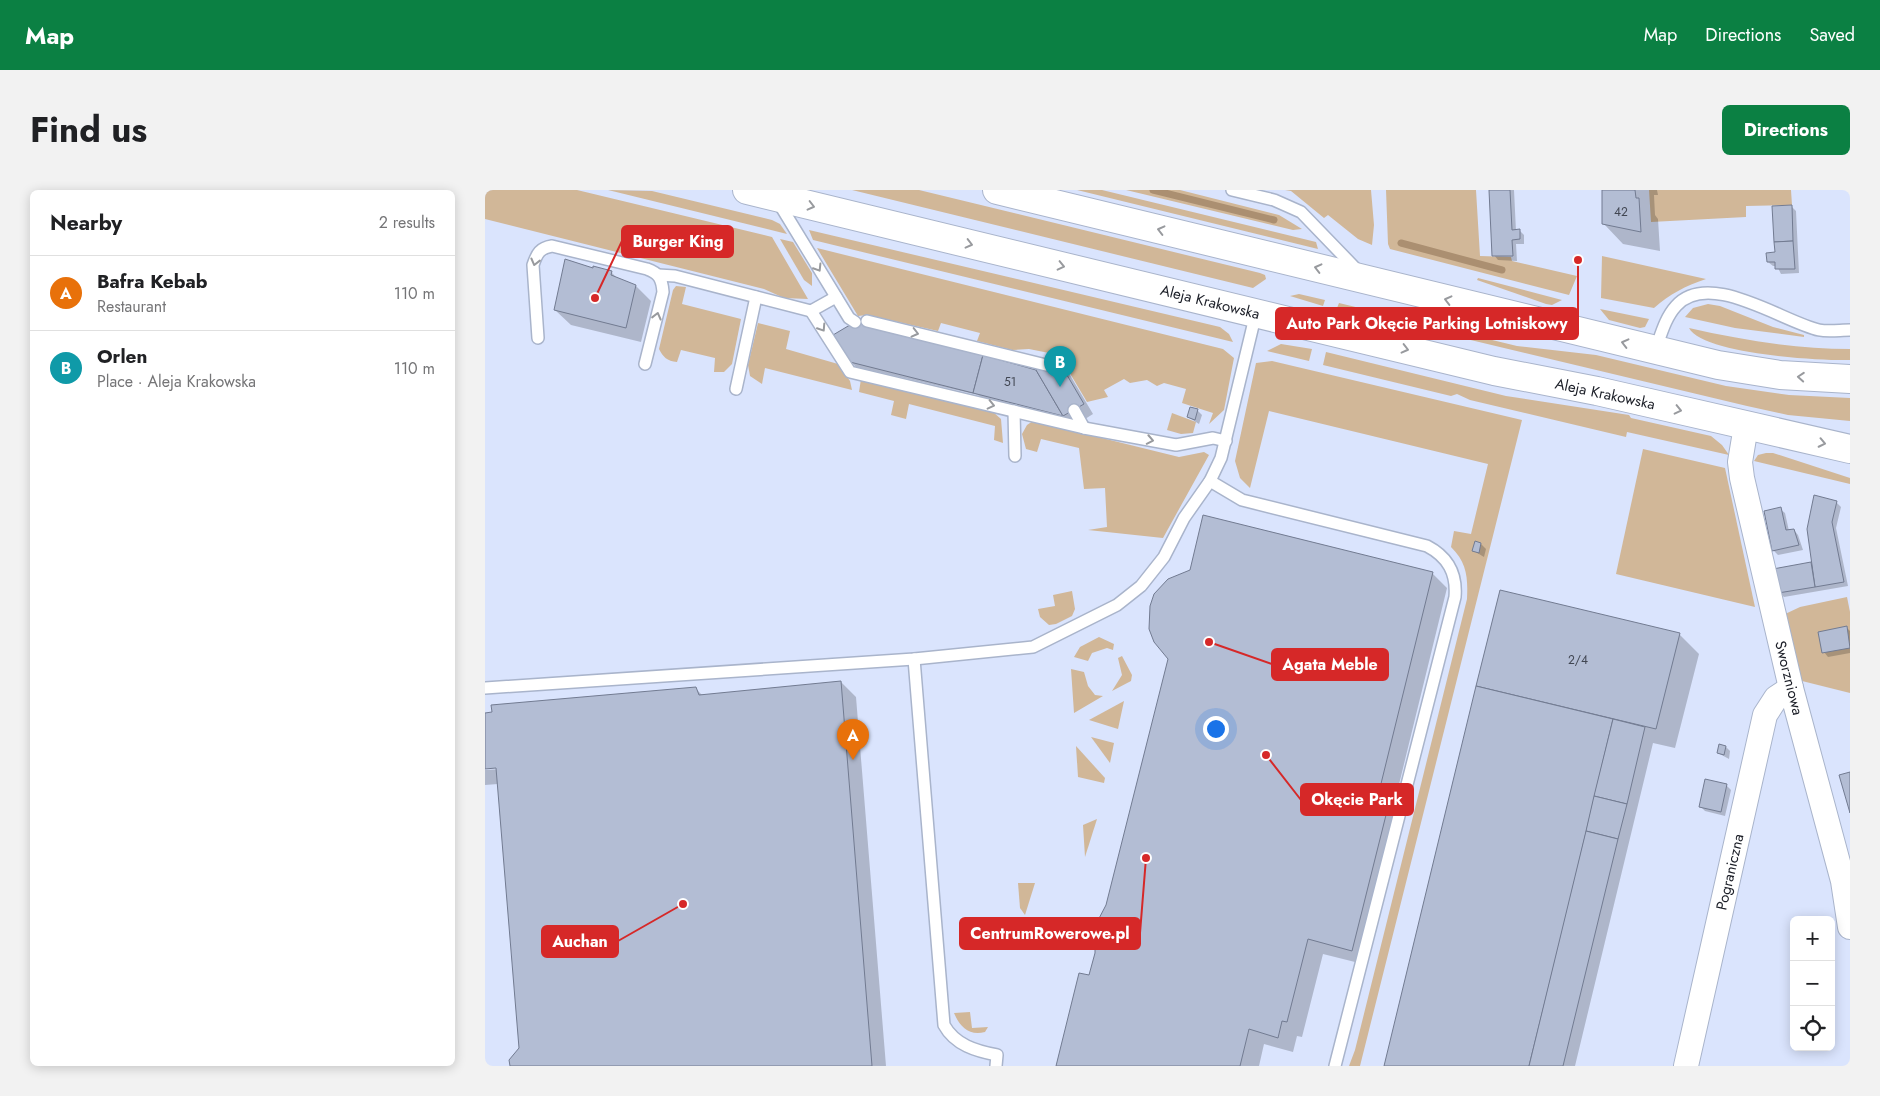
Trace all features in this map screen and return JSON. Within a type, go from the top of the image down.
[{"type":"main road","name":"Aleja Krakowska","points":[[747,190],[1494,371],[1597,391],[1850,449]]},
{"type":"main road","points":[[997,190],[1718,365],[1780,375],[1850,379]]},
{"type":"street","name":"Sworzniowa","points":[[1746,426],[1740,462],[1742,478],[1791,688],[1846,881],[1850,927]]},
{"type":"street","name":"Pograniczna","points":[[1686,1066],[1765,716],[1776,698],[1791,688]]},
{"type":"lane","points":[[1232,190],[1275,200],[1301,212],[1366,280]]},
{"type":"lane","points":[[775,197],[849,318],[855,322]]},
{"type":"lane","points":[[538,338],[533,265],[536,256],[542,248],[552,246],[647,269],[658,275],[675,276],[811,311],[850,372],[966,395],[1014,411],[1083,428],[1176,446],[1213,438],[1226,440]]},
{"type":"lane","points":[[645,364],[663,292],[663,285],[658,275]]},
{"type":"lane","points":[[1655,351],[1667,318],[1676,305],[1685,298],[1699,294],[1711,293],[1735,298],[1820,330],[1850,330]]},
{"type":"lane","points":[[736,389],[756,297]]},
{"type":"lane","points":[[811,311],[836,297]]},
{"type":"lane","points":[[485,688],[914,659],[1033,647],[1117,605],[1141,586],[1164,557],[1184,518],[1210,481],[1221,458],[1256,313]]},
{"type":"lane","points":[[867,321],[952,344],[1046,365]]},
{"type":"lane","points":[[1074,410],[1083,428]]},
{"type":"lane","points":[[1014,411],[1015,456]]},
{"type":"lane","points":[[1210,481],[1242,500],[1427,546],[1444,558],[1455,575],[1455,597],[1335,1066]]},
{"type":"lane","points":[[914,659],[920,752],[944,1025],[957,1041],[997,1055],[996,1066]]},
{"type":"shaded area","points":[[485,190],[577,190],[772,237],[808,299],[784,298],[764,289],[485,219]]},
{"type":"shaded area","points":[[608,190],[652,191],[772,220],[780,224],[787,234]]},
{"type":"shaded area","points":[[852,190],[919,190],[1260,273],[1265,275],[1266,279],[1253,288]]},
{"type":"shaded area","points":[[1077,190],[1102,190],[1316,242],[1318,249]]},
{"type":"shaded area","points":[[1126,190],[1180,190],[1279,215],[1302,229],[1293,230]]},
{"type":"shaded area","points":[[1285,190],[1371,190],[1374,225],[1372,245],[1358,239],[1328,215],[1324,218],[1291,191]]},
{"type":"shaded area","points":[[1386,190],[1476,190],[1480,256],[1511,257],[1512,261],[1577,276],[1569,295],[1390,249],[1388,244]]},
{"type":"shaded area","points":[[1649,190],[1791,190],[1792,205],[1746,206],[1746,217],[1651,222]]},
{"type":"shaded area","points":[[809,230],[1220,327],[1229,334],[1233,342],[813,240]]},
{"type":"shaded area","points":[[780,239],[793,242],[812,273],[812,286],[804,280]]},
{"type":"shaded area","points":[[817,248],[1223,349],[1234,358],[1224,410],[1209,424],[1213,413],[1182,403],[1186,389],[1164,383],[1157,386],[1147,380],[1130,383],[1124,379],[1104,390],[1108,397],[1087,402],[1059,355],[1029,349],[1012,350],[977,341],[980,333],[941,323],[938,331],[867,315],[858,316]]},
{"type":"shaded area","points":[[1602,256],[1706,279],[1678,291],[1654,308],[1601,298]]},
{"type":"shaded area","points":[[1478,278],[1562,300],[1552,305],[1546,304],[1477,280]]},
{"type":"shaded area","points":[[676,286],[686,287],[682,304],[741,319],[732,364],[724,372],[714,372],[715,358],[681,350],[677,362],[668,360],[659,349],[673,290]]},
{"type":"shaded area","points":[[1299,294],[1325,300],[1323,306],[1290,296]]},
{"type":"shaded area","points":[[1339,303],[1517,346],[1596,355],[1726,386],[1789,395],[1850,398],[1850,421],[1788,415],[1747,406],[1337,308]]},
{"type":"shaded area","points":[[1708,304],[1720,306],[1773,327],[1804,335],[1804,337],[1735,328],[1685,317],[1693,308]]},
{"type":"shaded area","points":[[1600,309],[1649,319],[1645,327],[1640,328],[1609,320]]},
{"type":"shaded area","points":[[758,323],[790,331],[786,349],[838,364],[850,381],[852,390],[765,368],[762,384],[750,376],[748,365]]},
{"type":"shaded area","points":[[1689,328],[1769,343],[1850,349],[1850,360],[1790,357],[1738,350],[1698,337]]},
{"type":"shaded area","points":[[1281,344],[1312,349],[1309,361],[1267,351]]},
{"type":"shaded area","points":[[1326,352],[1506,396],[1629,415],[1631,418],[1711,436],[1722,445],[1729,455],[1627,432],[1626,437],[1470,400],[1457,394],[1451,396],[1323,365]]},
{"type":"shaded area","points":[[1272,361],[1522,420],[1360,1066],[1349,1066],[1355,1050],[1467,599],[1465,571],[1460,559],[1451,547],[1454,531],[1471,534],[1488,464],[1269,411],[1250,488],[1240,478],[1235,461],[1256,363]]},
{"type":"shaded area","points":[[861,379],[993,412],[1001,419],[1003,443],[994,440],[995,426],[909,404],[906,419],[891,415],[894,401],[859,392]]},
{"type":"shaded area","points":[[1172,413],[1196,422],[1193,433],[1181,434],[1167,430]]},
{"type":"shaded area","points":[[1033,421],[1179,457],[1204,452],[1209,455],[1163,538],[1088,530],[1107,527],[1105,488],[1084,489],[1079,448],[1041,439],[1037,452],[1026,449],[1022,434],[1027,425]]},
{"type":"shaded area","points":[[1643,449],[1725,468],[1755,607],[1616,574]]},
{"type":"shaded area","points":[[1773,453],[1850,478],[1850,484],[1754,461],[1758,455]]},
{"type":"shaded area","points":[[1072,591],[1075,609],[1072,616],[1056,624],[1049,625],[1040,617],[1038,609],[1055,606],[1053,595]]},
{"type":"shaded area","points":[[1847,597],[1850,612],[1850,693],[1798,680],[1783,615],[1800,607]]},
{"type":"shaded area","points":[[1099,637],[1114,644],[1113,650],[1107,648],[1092,653],[1088,661],[1074,657],[1080,647]]},
{"type":"shaded area","points":[[1122,656],[1132,675],[1131,681],[1112,691],[1122,675],[1118,658]]},
{"type":"shaded area","points":[[1071,669],[1084,672],[1088,686],[1095,695],[1103,696],[1074,713]]},
{"type":"shaded area","points":[[1124,701],[1118,729],[1089,720]]},
{"type":"shaded area","points":[[1091,737],[1114,743],[1110,763]]},
{"type":"shaded area","points":[[1076,746],[1105,778],[1104,783],[1078,777]]},
{"type":"shaded area","points":[[1097,819],[1085,857],[1083,825]]},
{"type":"shaded area","points":[[1018,883],[1035,883],[1025,915],[1020,908]]},
{"type":"shaded area","points":[[970,1012],[972,1028],[988,1027],[985,1032],[974,1033],[966,1029],[954,1013]]},
{"type":"building","points":[[1489,190],[1510,190],[1512,230],[1520,229],[1520,239],[1512,240],[1513,256],[1492,256]]},
{"type":"building","points":[[1602,190],[1635,190],[1636,198],[1639,198],[1641,232],[1602,224]]},
{"type":"building","points":[[1792,205],[1793,241],[1774,242],[1772,206]]},
{"type":"building","points":[[1793,241],[1795,269],[1775,269],[1775,262],[1767,262],[1766,253],[1775,252],[1774,242]]},
{"type":"building","points":[[565,259],[593,268],[593,266],[612,271],[611,275],[636,285],[626,328],[554,310]]},
{"type":"building","points":[[865,316],[871,327],[983,355],[973,393],[850,362],[833,335]]},
{"type":"building","points":[[983,355],[1036,370],[1063,416],[973,393]]},
{"type":"building","points":[[1057,358],[1084,404],[1063,416],[1036,370]]},
{"type":"building","points":[[1190,407],[1198,409],[1195,420],[1187,417]]},
{"type":"building","points":[[1814,495],[1837,501],[1832,522],[1844,582],[1815,587],[1807,529]]},
{"type":"building","points":[[1781,507],[1786,530],[1794,529],[1799,545],[1772,551],[1764,511]]},
{"type":"building","points":[[1203,515],[1433,572],[1377,800],[1389,803],[1352,951],[1308,939],[1287,1022],[1282,1021],[1278,1038],[1249,1029],[1240,1066],[1056,1066],[1079,973],[1089,975],[1095,953],[1095,926],[1106,905],[1168,659],[1154,642],[1149,629],[1150,606],[1154,594],[1168,579],[1190,570]]},
{"type":"building","points":[[1475,541],[1481,543],[1479,553],[1472,551]]},
{"type":"building","points":[[1811,562],[1815,587],[1778,593],[1773,569]]},
{"type":"building","points":[[1500,590],[1680,633],[1656,729],[1476,686]]},
{"type":"building","points":[[1847,626],[1850,648],[1822,653],[1818,632]]},
{"type":"building","points":[[841,681],[872,1066],[510,1066],[509,1060],[519,1048],[496,768],[485,769],[485,713],[492,712],[491,705],[696,687],[699,695]]},
{"type":"building","points":[[1476,686],[1613,719],[1563,929],[1529,1066],[1384,1066]]},
{"type":"building","points":[[1613,719],[1645,727],[1627,804],[1594,796]]},
{"type":"building","points":[[1719,744],[1726,746],[1724,755],[1717,753]]},
{"type":"building","points":[[1850,772],[1850,813],[1839,775]]},
{"type":"building","points":[[1705,779],[1727,784],[1721,812],[1699,807]]},
{"type":"building","points":[[1594,796],[1627,804],[1618,839],[1586,831]]},
{"type":"building","points":[[1586,831],[1618,839],[1563,1066],[1529,1066]]},
{"type":"waterway","points":[[1153,190],[1274,220]]},
{"type":"waterway","points":[[1401,243],[1502,270]]},
{"type":"place","name":"Auto Park Okęcie Parking Lotniskowy","points":[[1578,260]]},
{"type":"place","name":"Burger King","points":[[595,298]]},
{"type":"place","name":"Orlen","points":[[1060,387]]},
{"type":"place","name":"Agata Meble","points":[[1209,642]]},
{"type":"place","name":"Okęcie Park","points":[[1266,755]]},
{"type":"place","name":"Bafra Kebab","points":[[853,760]]},
{"type":"place","name":"CentrumRowerowe.pl","points":[[1146,858]]},
{"type":"place","name":"Auchan","points":[[683,904]]}]
